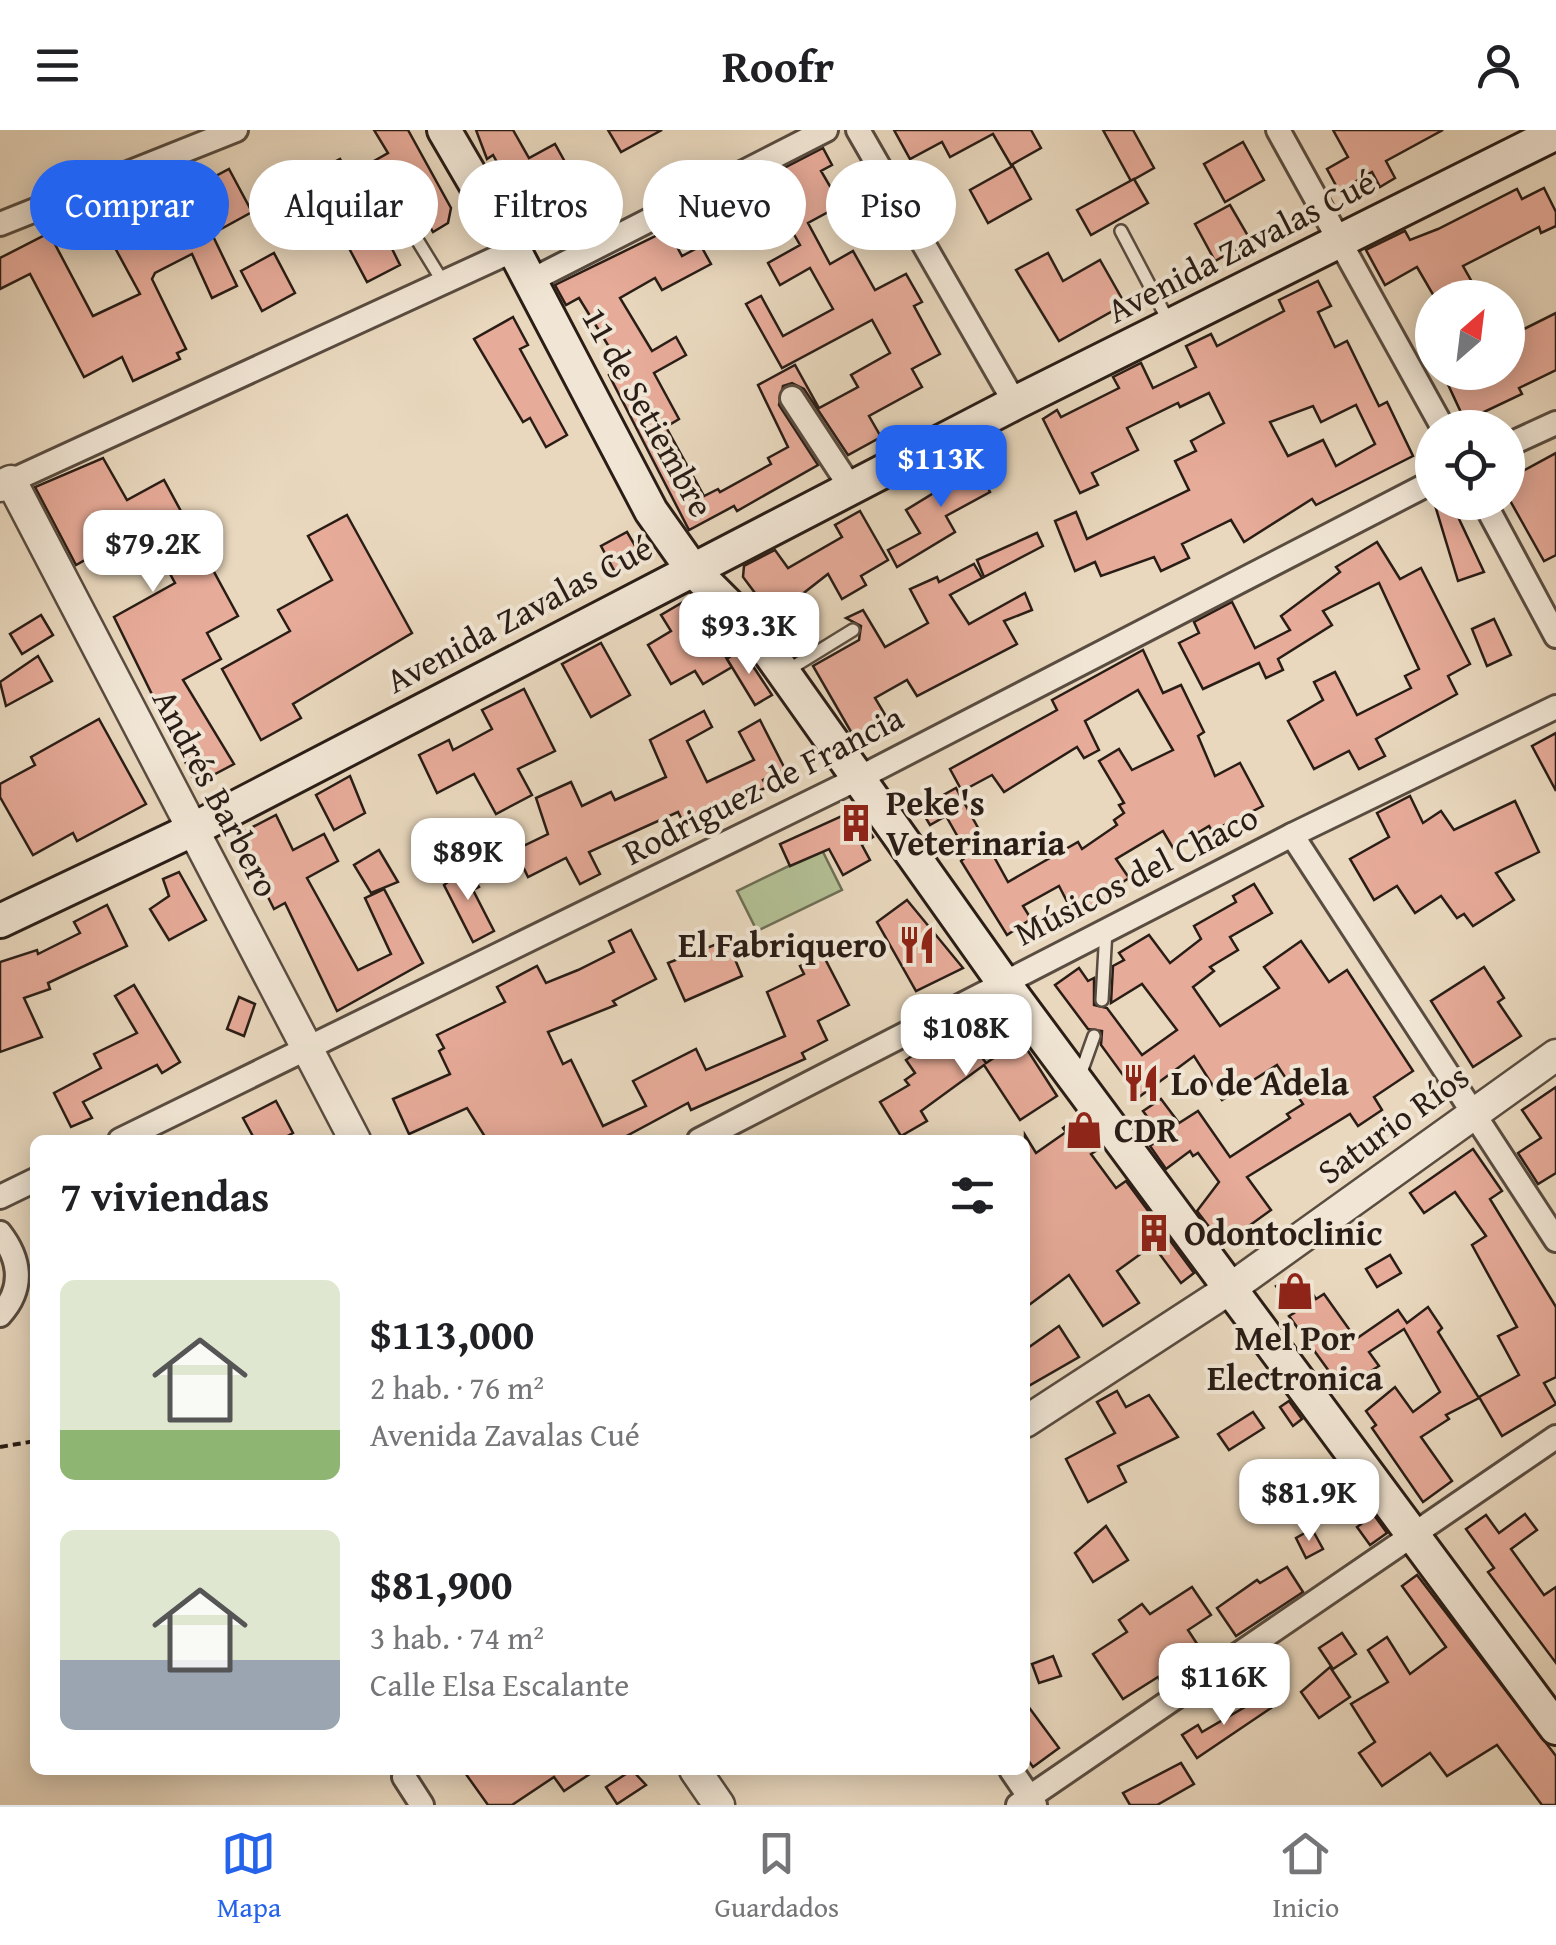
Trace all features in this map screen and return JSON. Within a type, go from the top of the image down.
[{"type":"main road","name":"11 de Setiembre","points":[[444,130],[462,160]]},
{"type":"main road","name":"Avenida Zavalas Cué","points":[[0,920],[192,830],[692,569],[756,543],[851,488],[1556,133]]},
{"type":"main road","name":"11 de Setiembre","points":[[514,250],[650,511],[692,569],[759,617],[783,673],[856,779],[1556,1728]]},
{"type":"street","points":[[0,224],[236,130]]},
{"type":"street","points":[[530,282],[826,130]]},
{"type":"street","points":[[858,130],[1015,404]]},
{"type":"street","points":[[1278,130],[1433,410]]},
{"type":"street","points":[[5,484],[514,250]]},
{"type":"street","points":[[792,398],[851,488]]},
{"type":"street","points":[[1525,438],[1556,423]]},
{"type":"street","name":"Andrés Barbero","points":[[5,484],[352,1135]]},
{"type":"street","name":"Rodriguez de Francia","points":[[130,1135],[856,779],[1415,491]]},
{"type":"street","points":[[1494,520],[1556,636]]},
{"type":"street","name":"Músicos del Chaco","points":[[708,1135],[1292,835],[1556,706]]},
{"type":"street","points":[[1292,835],[1556,1240]]},
{"type":"street","name":"Saturio Ríos","points":[[1030,1419],[1230,1288],[1471,1112],[1556,1055]]},
{"type":"street","points":[[0,1197],[30,1182]]},
{"type":"street","points":[[0,1234],[19,1272],[16,1288],[0,1315]]},
{"type":"street","points":[[1014,1775],[1028,1802],[1556,1437]]},
{"type":"street","points":[[698,1775],[719,1805]]},
{"type":"street","points":[[404,1777],[419,1804]]},
{"type":"lane","points":[[1121,231],[1171,326]]},
{"type":"lane","points":[[423,250],[443,282]]},
{"type":"lane","points":[[783,673],[853,630]]},
{"type":"lane","points":[[1102,1000],[1106,930]]},
{"type":"lane","points":[[1078,1082],[1094,1036]]},
{"type":"path","points":[[0,1447],[30,1442]]},
{"type":"green space","points":[[822,850],[842,890],[757,931],[737,891]]},
{"type":"building","points":[[374,130],[408,130],[425,160],[376,160],[388,153]]},
{"type":"building","points":[[476,130],[513,130],[529,158],[555,144],[564,160],[496,160],[493,155],[487,159]]},
{"type":"building","points":[[608,130],[662,130],[621,152]]},
{"type":"building","points":[[894,130],[1031,130],[1041,148],[1011,165],[993,134],[950,157],[942,142],[910,159]]},
{"type":"building","points":[[1103,130],[1133,130],[1154,168],[1131,181]]},
{"type":"building","points":[[1333,130],[1443,130],[1386,161],[1395,178],[1380,187],[1372,172],[1339,191],[1327,169],[1348,157]]},
{"type":"building","points":[[1243,142],[1264,180],[1225,202],[1204,164]]},
{"type":"building","points":[[823,148],[829,160],[821,171],[826,180],[826,213],[808,223],[830,264],[853,251],[875,290],[906,274],[922,302],[914,306],[940,354],[912,369],[922,387],[869,416],[881,437],[848,455],[804,389],[792,383],[783,386],[779,405],[818,465],[737,511],[734,506],[689,530],[609,375],[622,368],[579,298],[566,305],[555,285],[643,242],[643,250],[679,250],[682,256],[703,250],[711,264],[662,290],[655,278],[620,298],[652,351],[676,337],[686,355],[654,373],[679,419],[666,427],[704,496],[718,489],[720,492],[771,464],[768,458],[788,447],[758,385],[795,365],[819,408],[858,387],[851,375],[890,353],[872,320],[782,368],[746,304],[761,296],[783,336],[833,309],[810,268],[780,285],[768,263],[791,250],[806,250],[806,160],[800,160]]},
{"type":"building","points":[[1013,166],[1031,199],[988,223],[970,190]]},
{"type":"building","points":[[229,169],[249,206],[249,214],[229,225]]},
{"type":"building","points":[[1134,179],[1148,203],[1091,235],[1077,210]]},
{"type":"building","points":[[438,184],[451,208],[448,223],[438,229]]},
{"type":"building","points":[[1544,188],[1556,212],[1556,226],[1541,233],[1539,227],[1463,266],[1471,280],[1425,280],[1417,267],[1385,285],[1366,250],[1405,231],[1410,240],[1438,229],[1517,189],[1522,199]]},
{"type":"building","points":[[1230,205],[1251,241],[1215,261],[1195,224]]},
{"type":"building","points":[[30,243],[30,250],[58,250],[93,316],[140,294],[116,250],[220,250],[237,286],[212,298],[192,254],[155,273],[152,279],[186,349],[177,353],[180,359],[133,381],[122,357],[84,377],[30,274],[0,289],[0,258]]},
{"type":"building","points":[[350,250],[393,250],[400,265],[367,282]]},
{"type":"building","points":[[274,253],[295,293],[262,311],[241,271]]},
{"type":"building","points":[[1048,253],[1063,281],[1100,260],[1125,304],[1059,341],[1016,270]]},
{"type":"building","points":[[1318,281],[1331,306],[1318,312],[1335,347],[1347,341],[1379,406],[1387,402],[1413,456],[1316,505],[1312,499],[1244,542],[1231,520],[1182,544],[1189,558],[1161,571],[1154,557],[1101,576],[1095,562],[1075,571],[1055,521],[1076,512],[1087,539],[1189,490],[1175,461],[1196,451],[1191,441],[1224,423],[1209,393],[1180,407],[1178,403],[1127,428],[1138,450],[1092,473],[1098,485],[1080,493],[1043,419],[1057,410],[1061,417],[1119,388],[1113,377],[1141,363],[1153,388],[1196,367],[1186,346],[1211,334],[1217,346],[1284,311],[1279,300]],"holes":[[[1356,405],[1375,444],[1336,466],[1323,440],[1288,456],[1270,422],[1313,406],[1321,422]]]},
{"type":"building","points":[[1556,313],[1556,370],[1525,385],[1525,328]]},
{"type":"building","points":[[513,317],[528,345],[520,349],[567,435],[546,447],[530,418],[523,422],[474,339]]},
{"type":"building","points":[[1451,390],[1520,390],[1522,394],[1488,410],[1460,410]]},
{"type":"building","points":[[1556,453],[1556,555],[1544,561],[1521,520],[1525,520],[1525,470]]},
{"type":"building","points":[[103,458],[127,500],[164,480],[238,616],[207,633],[221,659],[183,680],[234,764],[196,784],[114,617],[175,583],[153,543],[119,562],[110,546],[76,565],[35,487]]},
{"type":"building","points":[[972,458],[990,492],[946,516],[955,532],[897,567],[888,550],[920,533],[906,510],[945,486],[940,476]]},
{"type":"building","points":[[860,511],[888,560],[861,576],[866,585],[842,599],[828,574],[773,617],[772,599],[758,597],[743,577],[744,566],[775,550],[788,568],[842,537],[835,525]]},
{"type":"building","points":[[347,515],[412,633],[293,704],[301,718],[261,740],[222,669],[290,631],[278,610],[332,580],[308,536]]},
{"type":"building","points":[[1439,520],[1459,520],[1484,572],[1458,581]]},
{"type":"building","points":[[627,532],[643,559],[616,574],[601,546]]},
{"type":"building","points":[[1037,533],[1043,546],[984,577],[977,560]]},
{"type":"building","points":[[1377,542],[1400,579],[1421,568],[1470,664],[1448,676],[1457,694],[1376,739],[1385,756],[1359,769],[1349,751],[1314,769],[1288,721],[1323,700],[1314,682],[1335,672],[1357,715],[1411,688],[1405,676],[1419,669],[1379,583],[1323,611],[1332,625],[1278,659],[1283,670],[1266,678],[1259,663],[1203,689],[1179,643],[1199,633],[1194,622],[1232,602],[1255,648],[1290,630],[1281,616],[1340,572],[1336,567]]},
{"type":"building","points":[[974,564],[982,578],[950,595],[969,624],[1025,593],[1032,610],[1004,621],[1017,644],[917,696],[907,680],[875,698],[887,718],[854,737],[813,666],[859,640],[861,626],[846,618],[863,610],[885,647],[928,623],[910,589],[937,577],[939,582]]},
{"type":"building","points":[[690,598],[732,667],[703,684],[695,671],[671,684],[648,645],[671,631],[661,615]]},
{"type":"building","points":[[41,615],[53,635],[22,654],[10,634]]},
{"type":"building","points":[[1494,619],[1511,655],[1487,666],[1472,629]]},
{"type":"building","points":[[601,643],[630,695],[591,717],[562,664]]},
{"type":"building","points":[[741,648],[772,695],[755,705],[727,659]]},
{"type":"building","points":[[1143,650],[1163,693],[1181,685],[1204,732],[1198,736],[1215,776],[1240,763],[1263,806],[1212,831],[1209,826],[1173,848],[1163,831],[1116,859],[1129,878],[1112,889],[1114,894],[1074,915],[1059,886],[1023,906],[1031,919],[1007,935],[961,861],[968,855],[946,816],[930,825],[920,808],[956,788],[1008,882],[1078,842],[1082,849],[1117,825],[1114,820],[1124,813],[1119,805],[1124,803],[1099,761],[1119,749],[1132,770],[1173,750],[1138,690],[1085,721],[1099,750],[1084,758],[1077,747],[1004,792],[992,775],[962,791],[950,769],[1057,710],[1052,700]]},
{"type":"building","points":[[38,656],[52,681],[6,706],[0,682]]},
{"type":"building","points":[[524,689],[555,751],[518,769],[532,795],[496,814],[474,774],[437,793],[419,755],[449,740],[453,750],[492,729],[482,710]]},
{"type":"building","points":[[704,711],[712,727],[687,741],[707,782],[754,760],[739,732],[760,720],[785,769],[763,780],[767,787],[686,828],[678,812],[589,852],[600,874],[580,884],[566,858],[528,877],[515,850],[548,834],[536,798],[571,782],[582,806],[611,792],[615,800],[666,777],[650,740]]},
{"type":"building","points":[[99,719],[146,804],[77,841],[73,833],[33,855],[0,797],[0,784],[35,765],[31,757]]},
{"type":"building","points":[[1556,733],[1556,791],[1532,746]]},
{"type":"building","points":[[350,776],[365,813],[334,830],[316,795]]},
{"type":"building","points":[[1410,796],[1423,823],[1441,811],[1454,830],[1515,801],[1539,852],[1496,873],[1514,900],[1473,926],[1464,914],[1457,918],[1441,896],[1415,913],[1397,886],[1374,900],[1350,859],[1389,837],[1377,813]]},
{"type":"building","points":[[855,810],[873,837],[862,845],[870,860],[843,875],[829,849],[790,866],[780,844]]},
{"type":"building","points":[[276,815],[293,850],[324,834],[338,861],[307,878],[358,970],[391,954],[365,898],[384,889],[423,963],[337,1011],[285,903],[274,909],[237,835]]},
{"type":"building","points":[[379,850],[398,882],[371,893],[354,865]]},
{"type":"building","points":[[467,865],[479,887],[473,890],[494,931],[473,942],[444,885],[448,882],[445,877]]},
{"type":"building","points":[[179,872],[206,920],[169,940],[150,909],[169,896],[163,879]]},
{"type":"building","points":[[1254,884],[1272,913],[1230,937],[1238,950],[1210,967],[1214,971],[1193,987],[1220,1026],[1279,988],[1264,967],[1301,941],[1329,982],[1347,970],[1413,1071],[1374,1097],[1382,1110],[1358,1126],[1350,1114],[1247,1177],[1271,1210],[1235,1236],[1232,1245],[1223,1245],[1197,1211],[1219,1182],[1198,1153],[1193,1156],[1190,1151],[1166,1169],[1150,1146],[1162,1137],[1143,1111],[1161,1099],[1179,1123],[1198,1111],[1230,1157],[1290,1118],[1287,1114],[1303,1104],[1277,1065],[1222,1100],[1194,1056],[1139,1097],[1101,1045],[1102,1031],[1088,1029],[1055,985],[1079,968],[1088,981],[1094,978],[1094,1005],[1107,1008],[1142,1055],[1177,1030],[1142,984],[1111,1003],[1113,966],[1124,960],[1119,953],[1149,935],[1170,963],[1201,939],[1194,926],[1236,902],[1233,896]]},
{"type":"building","name":"El Fabriquero","points":[[907,900],[963,968],[916,991],[877,922]]},
{"type":"building","points":[[107,905],[127,946],[48,983],[50,989],[24,998],[42,1037],[0,1052],[0,962],[37,950],[38,954],[80,933],[74,922]]},
{"type":"building","points":[[631,930],[656,979],[613,1001],[616,1005],[548,1032],[563,1064],[571,1060],[603,1126],[646,1106],[633,1081],[696,1049],[706,1070],[785,1036],[767,992],[804,974],[800,966],[823,955],[849,1005],[818,1021],[827,1040],[802,1053],[805,1059],[691,1110],[688,1103],[628,1135],[484,1135],[467,1108],[409,1134],[393,1099],[450,1074],[439,1051],[444,1048],[437,1035],[505,1002],[497,987],[537,966],[546,983],[578,970],[614,952],[609,941]]},
{"type":"building","points":[[727,940],[742,976],[685,1001],[668,963]]},
{"type":"building","points":[[1484,967],[1504,998],[1498,1002],[1521,1036],[1473,1067],[1431,1001]]},
{"type":"building","points":[[134,985],[180,1062],[162,1073],[157,1065],[83,1102],[92,1118],[71,1127],[54,1093],[101,1068],[94,1054],[137,1033],[115,996]]},
{"type":"building","points":[[239,997],[255,1004],[244,1036],[227,1029]]},
{"type":"building","points":[[958,1024],[986,1063],[1021,1040],[1057,1096],[1020,1120],[984,1065],[921,1111],[927,1121],[900,1135],[880,1102],[909,1085],[905,1080],[915,1073],[906,1060]]},
{"type":"building","points":[[1556,1087],[1556,1173],[1538,1184],[1518,1153],[1541,1138],[1522,1110]]},
{"type":"building","points":[[276,1101],[293,1133],[252,1135],[243,1118]]},
{"type":"building","points":[[1078,1117],[1101,1148],[1091,1154],[1116,1188],[1126,1181],[1194,1273],[1181,1283],[1153,1245],[1117,1271],[1139,1303],[1103,1326],[1069,1275],[1030,1304],[1030,1143],[1036,1153],[1066,1132],[1063,1128]]},
{"type":"building","points":[[1473,1149],[1502,1191],[1490,1199],[1556,1307],[1556,1377],[1544,1383],[1556,1404],[1502,1436],[1479,1397],[1519,1375],[1498,1336],[1517,1327],[1472,1245],[1486,1236],[1455,1192],[1424,1213],[1410,1193]]},
{"type":"building","points":[[1390,1255],[1401,1273],[1377,1287],[1366,1269]]},
{"type":"building","points":[[1298,1272],[1316,1299],[1324,1294],[1356,1339],[1398,1310],[1407,1323],[1428,1307],[1442,1328],[1438,1332],[1479,1398],[1446,1415],[1449,1419],[1421,1437],[1452,1481],[1423,1502],[1372,1428],[1376,1425],[1366,1411],[1395,1387],[1413,1412],[1440,1392],[1404,1329],[1369,1352],[1379,1366],[1342,1389],[1289,1316],[1294,1313],[1276,1286]]},
{"type":"building","points":[[1059,1326],[1079,1357],[1030,1385],[1030,1346]]},
{"type":"building","points":[[1117,1391],[1126,1407],[1149,1395],[1178,1437],[1118,1466],[1126,1482],[1088,1502],[1066,1459],[1115,1433],[1097,1402]]},
{"type":"building","points":[[1289,1401],[1302,1419],[1293,1426],[1280,1407]]},
{"type":"building","points":[[1253,1412],[1264,1428],[1229,1450],[1218,1434]]},
{"type":"building","points":[[1525,1514],[1537,1530],[1511,1549],[1544,1595],[1556,1587],[1556,1663],[1488,1572],[1494,1568],[1466,1529],[1486,1515],[1499,1533]]},
{"type":"building","points":[[1374,1515],[1387,1533],[1370,1545],[1357,1527]]},
{"type":"building","points":[[1106,1526],[1128,1560],[1093,1582],[1075,1553]]},
{"type":"building","points":[[1312,1529],[1323,1549],[1306,1558],[1296,1538]]},
{"type":"building","points":[[1287,1567],[1303,1592],[1236,1636],[1217,1608],[1257,1580],[1260,1583]]},
{"type":"building","points":[[1417,1575],[1556,1756],[1556,1805],[1542,1805],[1497,1745],[1447,1776],[1430,1753],[1382,1786],[1359,1753],[1375,1742],[1351,1704],[1388,1682],[1368,1650],[1387,1637],[1410,1674],[1446,1647],[1402,1586]]},
{"type":"building","points":[[1192,1587],[1211,1615],[1188,1630],[1205,1656],[1163,1686],[1158,1677],[1123,1699],[1093,1654],[1127,1632],[1119,1620],[1142,1604],[1150,1614]]},
{"type":"building","points":[[1342,1633],[1356,1654],[1333,1669],[1319,1648]]},
{"type":"building","points":[[1053,1656],[1061,1676],[1039,1683],[1032,1664]]},
{"type":"building","points":[[1330,1667],[1350,1697],[1319,1718],[1301,1692]]},
{"type":"building","points":[[1264,1696],[1271,1708],[1197,1758],[1182,1735],[1198,1725],[1202,1732]]},
{"type":"building","points":[[1030,1709],[1059,1748],[1033,1767],[1030,1763]]},
{"type":"building","points":[[1181,1763],[1194,1784],[1157,1805],[1130,1805],[1123,1793]]},
{"type":"building","points":[[467,1775],[588,1775],[564,1791],[554,1777],[512,1805],[488,1805]]},
{"type":"building","points":[[624,1775],[637,1775],[646,1785],[617,1804],[606,1787]]},
{"type":"place","name":"Peke's Veterinaria","points":[[856,823]]},
{"type":"place","name":"El Fabriquero","points":[[917,945]]},
{"type":"place","name":"Lo de Adela","points":[[1141,1083]]},
{"type":"place","name":"CDR","points":[[1084,1130]]},
{"type":"place","name":"Odontoclinic","points":[[1154,1233]]},
{"type":"place","name":"Mel Por Electronica","points":[[1295,1291]]}]
